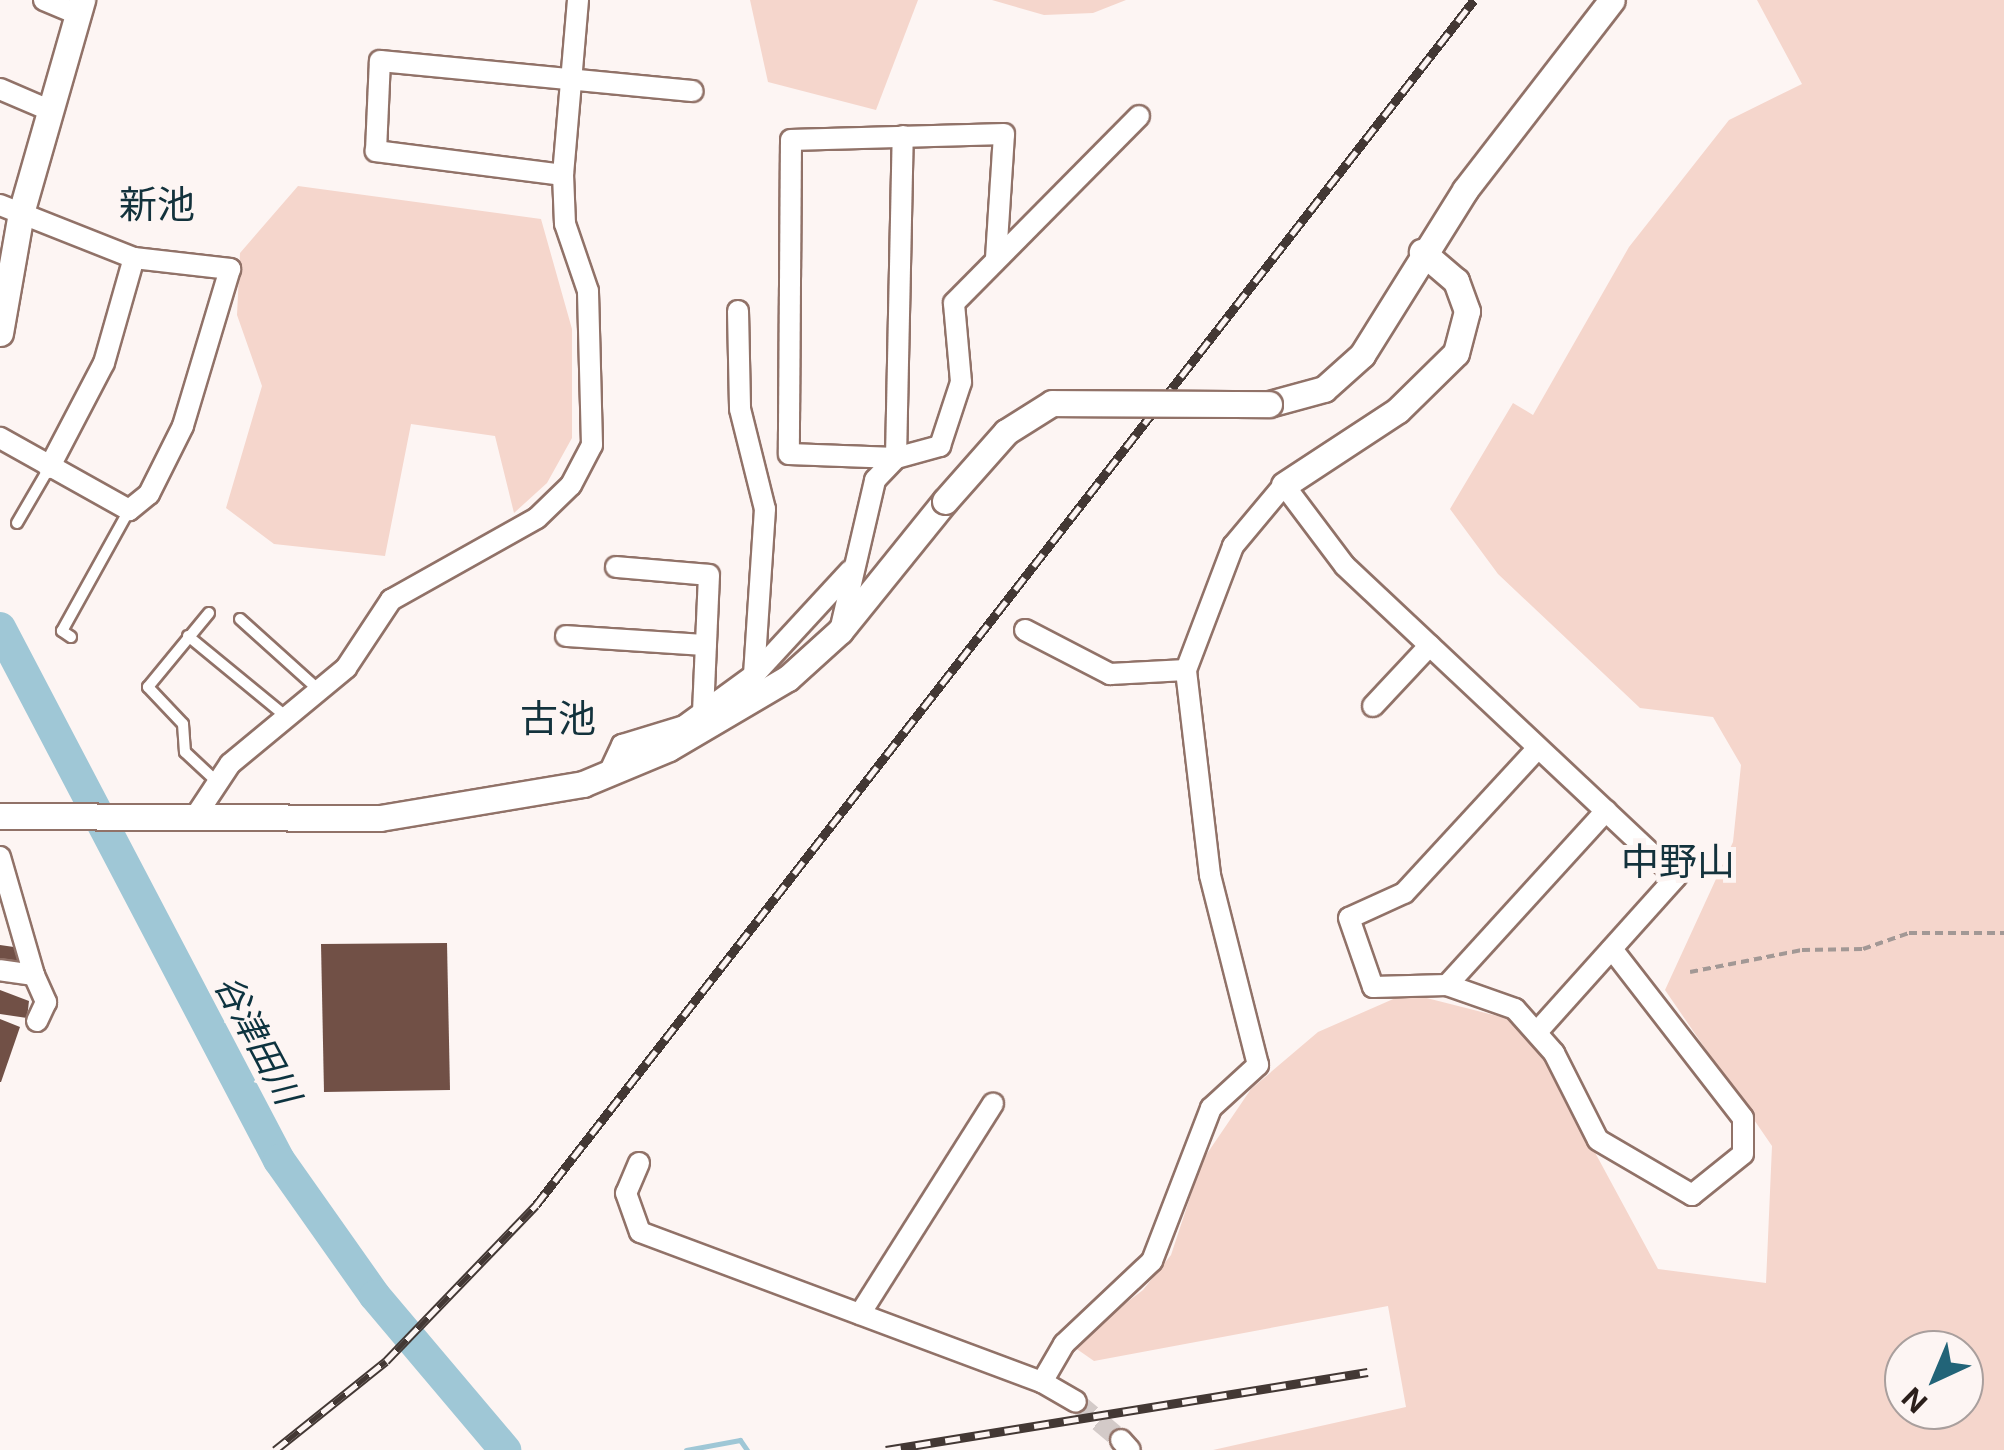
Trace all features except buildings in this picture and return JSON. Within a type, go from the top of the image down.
[{"type":"street","points":[[2,322],[11,209],[49,110],[78,7],[44,0]]},
{"type":"street","points":[[186,820],[216,781],[321,691],[390,600],[538,518],[572,485],[592,445],[588,291],[565,224],[563,175],[578,0]]},
{"type":"street","points":[[0,816],[186,820],[380,818],[520,800],[610,773],[788,678],[840,632],[1006,432],[1052,403],[1270,404],[1340,380],[1422,252],[1612,0]]},
{"type":"street","points":[[563,175],[371,146],[380,62],[390,58],[572,82],[693,91]]},
{"type":"street","points":[[0,88],[49,110]]},
{"type":"street","points":[[996,258],[1004,134],[792,140],[789,454],[896,458],[940,446],[961,382],[954,303],[1138,116]]},
{"type":"street","points":[[840,632],[850,572],[874,480],[896,458],[903,136]]},
{"type":"street","points":[[0,438],[129,510],[149,494],[183,426],[230,268],[134,258],[11,209]]},
{"type":"street","points":[[1042,1382],[1064,1344],[1152,1261],[1211,1108],[1258,1065],[1210,876],[1186,670],[1234,546],[1284,486],[1398,410],[1456,353],[1466,311],[1456,280],[1422,252]]},
{"type":"street","points":[[49,468],[104,363],[134,258]]},
{"type":"street","points":[[738,311],[740,409],[765,508],[754,675]]},
{"type":"street","points":[[1284,486],[1345,566],[1676,877],[1538,1031]]},
{"type":"street","points":[[616,567],[709,574],[703,710]]},
{"type":"street","points":[[610,773],[622,746],[668,733],[754,675],[850,572]]},
{"type":"street","points":[[1025,630],[1110,674],[1186,670]]},
{"type":"street","points":[[566,636],[706,644]]},
{"type":"street","points":[[1373,706],[1430,646]]},
{"type":"street","points":[[1538,748],[1404,893],[1349,918],[1373,988],[1446,985],[1515,1009],[1538,1031],[1582,1118],[1635,1165],[1692,1195],[1744,1154],[1743,1118],[1612,949]]},
{"type":"street","points":[[1446,985],[1606,811]]},
{"type":"street","points":[[0,857],[46,1002],[37,1020]]},
{"type":"street","points":[[0,970],[34,974]]},
{"type":"street","points":[[860,1314],[994,1104]]},
{"type":"street","points":[[639,1163],[626,1193],[640,1232],[1042,1382],[1076,1402]]},
{"type":"lane","points":[[17,523],[49,468]]},
{"type":"lane","points":[[71,637],[62,631],[129,510]]},
{"type":"lane","points":[[208,613],[148,688],[183,724],[181,746],[216,781]]},
{"type":"lane","points":[[240,619],[321,691]]},
{"type":"lane","points":[[188,636],[289,720]]},
{"type":"path","points":[[1690,972],[1748,968],[1802,950],[1863,949],[1909,933],[2004,933]]},
{"type":"shaded area","points":[[750,0],[918,0],[876,110],[768,82]]},
{"type":"shaded area","points":[[992,0],[1126,0],[1093,13],[1044,15]]},
{"type":"shaded area","points":[[1757,0],[2004,0],[2004,1450],[1213,1450],[1406,1407],[1388,1306],[1094,1361],[1071,1345],[1143,1290],[1171,1255],[1202,1161],[1251,1089],[1318,1032],[1407,993],[1525,1023],[1658,1269],[1766,1283],[1772,1146],[1665,990],[1733,842],[1741,765],[1713,717],[1640,708],[1498,574],[1450,509],[1513,403],[1533,415],[1629,247],[1729,120],[1802,84]]},
{"type":"shaded area","points":[[298,186],[541,219],[572,329],[572,438],[547,483],[514,513],[495,436],[411,424],[385,556],[274,544],[226,508],[262,386],[237,315],[240,253]]},
{"type":"waterway","name":"谷津田川","points":[[0,628],[279,1160],[375,1296],[505,1450]]},
{"type":"waterway","points":[[686,1450],[740,1440],[747,1450]]},
{"type":"tunnel","points":[[1076,1402],[1121,1440]]},
{"type":"railway","points":[[275,1450],[386,1361],[536,1205],[1474,0]]},
{"type":"railway","points":[[886,1450],[1368,1372]]},
{"type":"district","name":"新池","points":[[157,205]]},
{"type":"district","name":"古池","points":[[558,719]]},
{"type":"district","name":"中野山","points":[[1678,862]]}]
